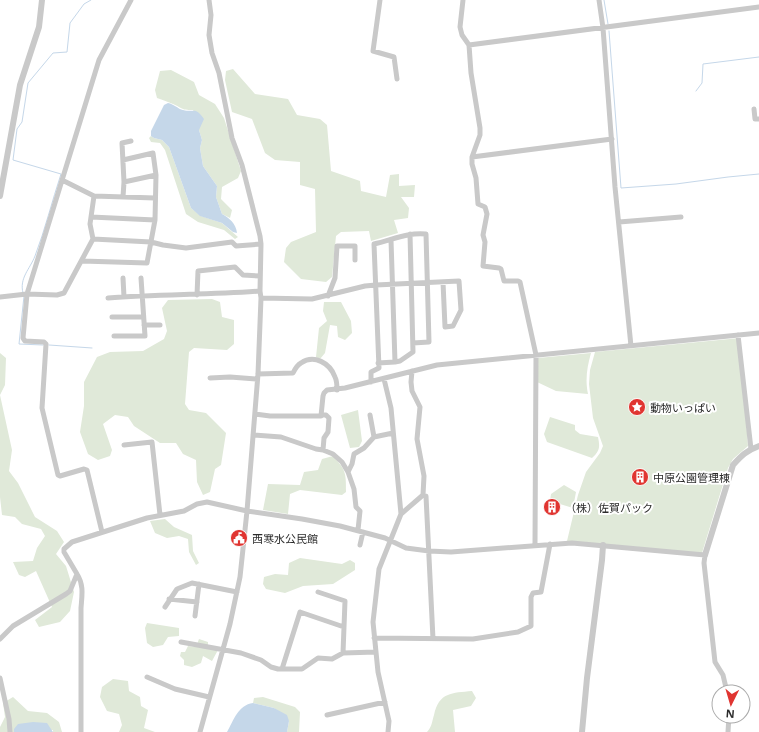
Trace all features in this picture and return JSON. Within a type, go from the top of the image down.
[{"type":"street","points":[[0,196],[20,85],[39,27],[42,0]]},
{"type":"street","points":[[102,532],[87,470],[84,469],[60,476],[58,475],[42,408],[46,345],[44,342],[25,340],[23,338],[27,294],[99,60],[131,0]]},
{"type":"street","points":[[200,732],[223,650],[237,592],[247,511],[255,414],[261,298],[261,244],[242,165],[232,138],[219,73],[212,53],[210,35],[211,14],[209,0]]},
{"type":"street","points":[[380,0],[373,51],[394,57],[397,79]]},
{"type":"street","points":[[463,0],[460,27],[462,35],[469,45],[471,73],[480,128],[480,135],[472,158],[472,164],[476,178],[478,204],[485,207],[487,214],[483,235],[485,242],[483,266],[501,269],[504,281],[520,282],[536,355],[535,545]]},
{"type":"street","points":[[599,0],[603,28],[631,346]]},
{"type":"street","points":[[469,45],[759,7]]},
{"type":"street","points":[[754,109],[755,119],[759,119]]},
{"type":"street","points":[[472,158],[612,139]]},
{"type":"street","points":[[123,197],[124,182],[122,143],[132,141]]},
{"type":"street","points":[[82,261],[146,263],[155,220],[156,175],[153,153],[123,160]]},
{"type":"street","points":[[124,182],[156,175]]},
{"type":"street","points":[[62,180],[94,196],[156,198]]},
{"type":"street","points":[[0,297],[27,294],[57,295],[64,293],[93,239],[90,224],[94,196]]},
{"type":"street","points":[[91,217],[155,220]]},
{"type":"street","points":[[619,222],[682,217]]},
{"type":"street","points":[[378,363],[400,362],[413,352],[410,283],[410,234]]},
{"type":"street","points":[[371,382],[372,372],[379,368],[374,244],[410,234],[426,234],[429,342],[413,343]]},
{"type":"street","points":[[93,239],[151,242],[186,248],[232,242],[236,246],[261,244]]},
{"type":"street","points":[[391,240],[395,362]]},
{"type":"street","points":[[328,296],[335,278],[337,246],[355,246],[355,260]]},
{"type":"street","points":[[197,295],[198,271],[235,267],[243,275],[260,276]]},
{"type":"street","points":[[123,278],[124,297]]},
{"type":"street","points":[[114,336],[145,336],[141,278]]},
{"type":"street","points":[[261,298],[312,299],[365,286],[459,281],[460,310],[453,326],[445,327],[443,282]]},
{"type":"street","points":[[108,298],[141,295],[197,295],[260,291]]},
{"type":"street","points":[[112,317],[143,317]]},
{"type":"street","points":[[144,325],[160,325]]},
{"type":"street","points":[[322,415],[324,393],[327,390],[337,390],[437,365],[759,334]]},
{"type":"street","points":[[738,335],[751,449]]},
{"type":"street","points":[[210,378],[258,377],[293,373],[300,363],[309,360],[319,360],[324,362],[334,374],[337,390]]},
{"type":"street","points":[[412,371],[410,382],[412,391],[420,407],[417,439],[424,476],[423,495],[426,496],[433,639]]},
{"type":"street","points":[[384,379],[391,408],[400,514],[379,569],[373,622],[378,672],[389,721],[388,732]]},
{"type":"street","points":[[255,414],[301,417],[326,416],[329,418],[329,424],[328,432],[324,438],[323,450]]},
{"type":"street","points":[[370,415],[374,436]]},
{"type":"street","points":[[348,472],[352,464],[354,454],[364,448],[374,436],[393,433]]},
{"type":"street","points":[[253,435],[281,436],[333,454],[342,462],[348,472],[354,489],[356,507],[360,511],[360,545]]},
{"type":"street","points":[[124,444],[152,442],[160,515]]},
{"type":"street","points":[[725,684],[716,662],[704,563],[705,555],[733,465],[741,455],[759,446]]},
{"type":"street","points":[[400,514],[423,495]]},
{"type":"street","points":[[81,732],[81,608],[83,587],[81,580],[64,552],[64,549],[72,542],[160,515],[184,511],[197,504],[207,502],[247,511],[302,518],[361,531],[384,538],[406,548],[429,551],[451,552],[572,542],[705,555]]},
{"type":"street","points":[[374,638],[473,639],[518,632],[531,626],[531,597],[533,593],[541,592],[550,544]]},
{"type":"street","points":[[582,732],[603,545]]},
{"type":"street","points":[[0,639],[13,626],[66,594],[73,585],[77,574]]},
{"type":"street","points":[[165,607],[177,589],[192,583],[237,592]]},
{"type":"street","points":[[196,616],[199,584]]},
{"type":"street","points":[[318,592],[345,601],[343,653]]},
{"type":"street","points":[[170,599],[197,602]]},
{"type":"street","points":[[282,669],[300,612],[344,627]]},
{"type":"street","points":[[181,642],[254,658],[261,660],[271,667],[282,669],[302,669],[318,658],[332,659],[343,653],[376,652]]},
{"type":"street","points":[[146,677],[175,689],[209,697]]},
{"type":"street","points":[[0,678],[9,719],[10,732]]},
{"type":"street","points":[[327,715],[385,702]]},
{"type":"green space","points":[[233,69],[255,94],[288,99],[297,115],[320,119],[327,125],[331,171],[360,181],[361,191],[386,197],[390,175],[399,174],[399,186],[415,185],[414,197],[401,197],[409,208],[408,218],[394,220],[398,233],[371,241],[369,231],[341,232],[336,236],[332,277],[326,282],[301,279],[284,262],[286,248],[291,242],[316,232],[315,189],[300,185],[300,162],[275,160],[265,153],[252,119],[232,112],[225,80],[226,71]]},
{"type":"green space","points":[[171,70],[194,82],[199,95],[215,104],[224,118],[241,171],[238,178],[222,187],[221,199],[232,210],[230,218],[222,214],[216,197],[217,186],[203,166],[200,148],[202,140],[193,110],[184,109],[157,98],[155,90],[160,71]]},
{"type":"green space","points":[[151,136],[162,140],[169,147],[191,208],[201,216],[222,223],[238,237],[235,239],[224,230],[198,222],[186,214],[165,150],[160,143],[151,142],[149,138]]},
{"type":"green space","points":[[212,299],[220,302],[222,317],[234,320],[234,344],[227,350],[194,348],[189,352],[185,404],[189,410],[206,413],[226,433],[221,465],[215,469],[210,492],[203,495],[197,482],[196,460],[183,454],[176,443],[160,443],[134,426],[128,417],[115,415],[103,424],[112,450],[110,456],[98,460],[88,454],[80,432],[84,406],[84,382],[97,357],[110,352],[143,351],[164,339],[167,331],[162,308],[168,300]]},
{"type":"green space","points":[[324,302],[341,302],[351,321],[352,333],[345,340],[338,337],[337,326],[330,325],[325,353],[320,359],[316,357],[319,328],[327,321],[323,311]]},
{"type":"green space","points":[[740,338],[748,446],[733,459],[728,468],[702,553],[567,541],[578,495],[586,472],[600,453],[603,446],[593,418],[589,384],[590,370],[595,352]]},
{"type":"green space","points":[[0,353],[6,358],[5,385],[0,395]]},
{"type":"green space","points":[[591,353],[587,374],[588,394],[556,391],[537,382],[538,358]]},
{"type":"green space","points":[[0,395],[12,450],[9,471],[18,483],[35,517],[57,531],[64,542],[56,554],[66,566],[74,592],[70,611],[60,622],[39,627],[35,620],[52,607],[36,571],[25,577],[19,575],[13,562],[33,561],[37,548],[45,536],[41,529],[22,524],[15,517],[2,515],[0,497]]},
{"type":"green space","points":[[358,410],[362,441],[359,447],[350,448],[341,415]]},
{"type":"green space","points":[[550,417],[575,425],[575,430],[580,434],[598,437],[599,446],[597,453],[592,458],[547,442],[544,434]]},
{"type":"green space","points":[[333,456],[343,469],[346,480],[346,492],[342,495],[300,490],[290,494],[288,514],[263,510],[268,484],[300,485],[304,472],[318,470],[322,459]]},
{"type":"green space","points":[[564,485],[576,492],[573,508],[550,501],[551,494]]},
{"type":"green space","points":[[165,519],[174,527],[192,535],[193,551],[199,563],[196,565],[189,552],[188,539],[179,536],[167,538],[155,533],[150,521]]},
{"type":"green space","points":[[300,558],[342,564],[350,560],[355,563],[355,570],[333,584],[303,586],[285,593],[266,589],[263,584],[264,577],[275,574],[288,575],[289,563]]},
{"type":"green space","points":[[147,623],[179,628],[179,636],[168,637],[163,645],[153,647],[147,643],[145,628]]},
{"type":"green space","points":[[199,639],[208,642],[208,649],[218,650],[212,661],[203,656],[201,663],[192,667],[184,665],[184,660],[180,656],[181,652],[185,652],[188,646],[196,647]]},
{"type":"green space","points":[[113,679],[128,681],[129,691],[140,697],[141,706],[148,710],[144,728],[155,732],[119,732],[122,725],[119,714],[107,711],[100,697],[102,687]]},
{"type":"green space","points":[[472,691],[476,698],[471,706],[453,710],[455,732],[427,732],[431,726],[436,707],[443,698],[453,693]]},
{"type":"green space","points":[[13,697],[28,711],[47,713],[59,722],[62,732],[53,732],[53,730],[14,729],[14,732],[0,732],[0,727],[5,717],[3,703]]},
{"type":"green space","points":[[263,697],[295,707],[300,712],[299,732],[287,732],[289,721],[274,708],[253,703],[254,698]]},
{"type":"water","points":[[168,103],[179,109],[197,111],[204,119],[199,130],[202,140],[200,148],[203,166],[217,186],[216,197],[222,214],[230,219],[234,224],[237,233],[233,232],[222,223],[200,216],[191,208],[169,147],[162,140],[151,136],[151,131],[164,105]]},
{"type":"water","points":[[253,703],[274,708],[287,715],[289,721],[287,732],[227,732],[240,710],[248,704]]},
{"type":"water","points":[[33,722],[47,723],[53,732],[14,732],[14,729],[18,724]]},
{"type":"waterway","points":[[23,293],[22,283],[39,246],[61,174],[13,160],[17,129],[22,122],[28,83],[53,53],[67,52],[70,23],[84,4],[91,0]]},
{"type":"waterway","points":[[604,0],[608,24]]},
{"type":"waterway","points":[[609,31],[621,188],[676,184],[759,174]]},
{"type":"waterway","points":[[696,91],[702,83],[703,64],[759,57]]},
{"type":"waterway","points":[[24,296],[19,344],[43,345]]},
{"type":"waterway","points":[[49,345],[92,348]]},
{"type":"place","name":"動物いっぱい","points":[[637,407]]},
{"type":"place","name":"中原公園管理棟","points":[[640,477]]},
{"type":"place","name":"（株）佐賀パック","points":[[552,507]]},
{"type":"place","name":"西寒水公民館","points":[[239,538]]}]
